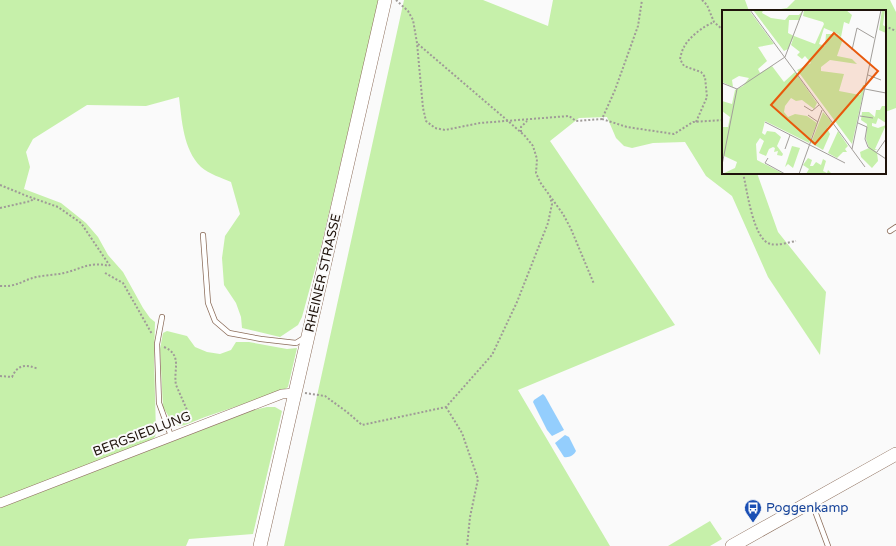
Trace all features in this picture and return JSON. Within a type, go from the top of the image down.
[{"type":"main road","name":"RHEINER STRASSE","points":[[260,546],[385,0]]},
{"type":"main road","points":[[732,546],[896,454]]},
{"type":"street","name":"BERGSIEDLUNG","points":[[0,503],[282,394],[295,393]]},
{"type":"lane","points":[[890,231],[896,227]]},
{"type":"lane","points":[[203,235],[208,303],[214,321],[229,333],[287,343],[296,343],[309,333]]},
{"type":"lane","points":[[162,317],[157,344],[159,403],[172,436]]},
{"type":"lane","points":[[811,502],[828,546]]},
{"type":"path","points":[[396,0],[408,11],[413,20],[417,43],[423,108],[426,121],[435,128],[445,130],[480,123],[569,116],[576,121],[602,119],[627,127],[674,134],[693,122],[722,120]]},
{"type":"path","points":[[602,119],[615,90],[638,26],[642,0]]},
{"type":"path","points":[[702,0],[707,5],[714,22],[722,29]]},
{"type":"path","points":[[696,122],[707,97],[705,77],[701,72],[684,66],[680,59],[684,47],[689,40],[714,22]]},
{"type":"path","points":[[886,26],[896,31]]},
{"type":"path","points":[[417,43],[522,133],[533,146],[537,159],[536,173],[571,229],[594,284]]},
{"type":"path","points":[[522,133],[521,127],[528,120]]},
{"type":"path","points":[[743,174],[756,230],[763,240],[771,244],[796,242]]},
{"type":"path","points":[[0,185],[58,207],[81,223],[110,266],[99,263],[83,266],[65,273],[35,278],[18,285],[0,286]]},
{"type":"path","points":[[295,393],[325,396],[347,412],[362,426],[446,407],[492,355],[517,302],[548,224],[552,204],[550,197]]},
{"type":"path","points":[[0,208],[34,199]]},
{"type":"path","points":[[106,272],[123,283],[157,344],[167,348],[175,358],[177,363],[174,379],[190,418],[192,428]]},
{"type":"path","points":[[0,376],[12,377],[20,367],[28,365],[38,370]]},
{"type":"path","points":[[446,407],[462,433],[478,479],[470,517],[467,546]]},
{"type":"green space","points":[[0,0],[379,0],[320,251],[302,317],[298,325],[280,337],[242,328],[241,317],[236,303],[224,285],[222,258],[225,236],[240,214],[231,182],[212,174],[201,167],[190,152],[184,134],[179,97],[146,106],[87,105],[33,139],[26,152],[30,167],[24,189],[61,203],[86,223],[98,237],[108,255],[123,272],[143,308],[155,322],[154,358],[156,433],[155,437],[151,440],[0,499]]},
{"type":"green space","points":[[404,0],[483,0],[548,26],[553,0],[745,0],[749,10],[722,10],[722,174],[757,174],[778,232],[826,292],[820,355],[768,277],[732,196],[706,176],[685,142],[653,143],[632,148],[624,146],[616,138],[607,117],[579,118],[550,141],[675,325],[518,390],[610,546],[284,546]]},
{"type":"green space","points":[[795,0],[890,0],[896,12],[896,108],[886,112],[886,10],[775,10],[787,8]]},
{"type":"green space","points":[[167,331],[187,336],[195,347],[207,352],[220,354],[231,350],[236,342],[249,342],[287,349],[297,348],[288,387],[282,391],[179,426],[172,422],[163,407],[160,349],[163,333]]},
{"type":"green space","points":[[275,407],[282,411],[253,534],[189,539],[186,546],[0,546],[0,508],[254,410]]},
{"type":"green space","points":[[710,521],[722,539],[710,546],[668,546]]},
{"type":"water","points":[[543,394],[564,430],[552,436],[547,430],[533,402]]},
{"type":"water","points":[[565,435],[569,437],[576,451],[573,455],[568,457],[564,457],[555,443]]},
{"type":"place","name":"Poggenkamp","points":[[753,523]]}]
